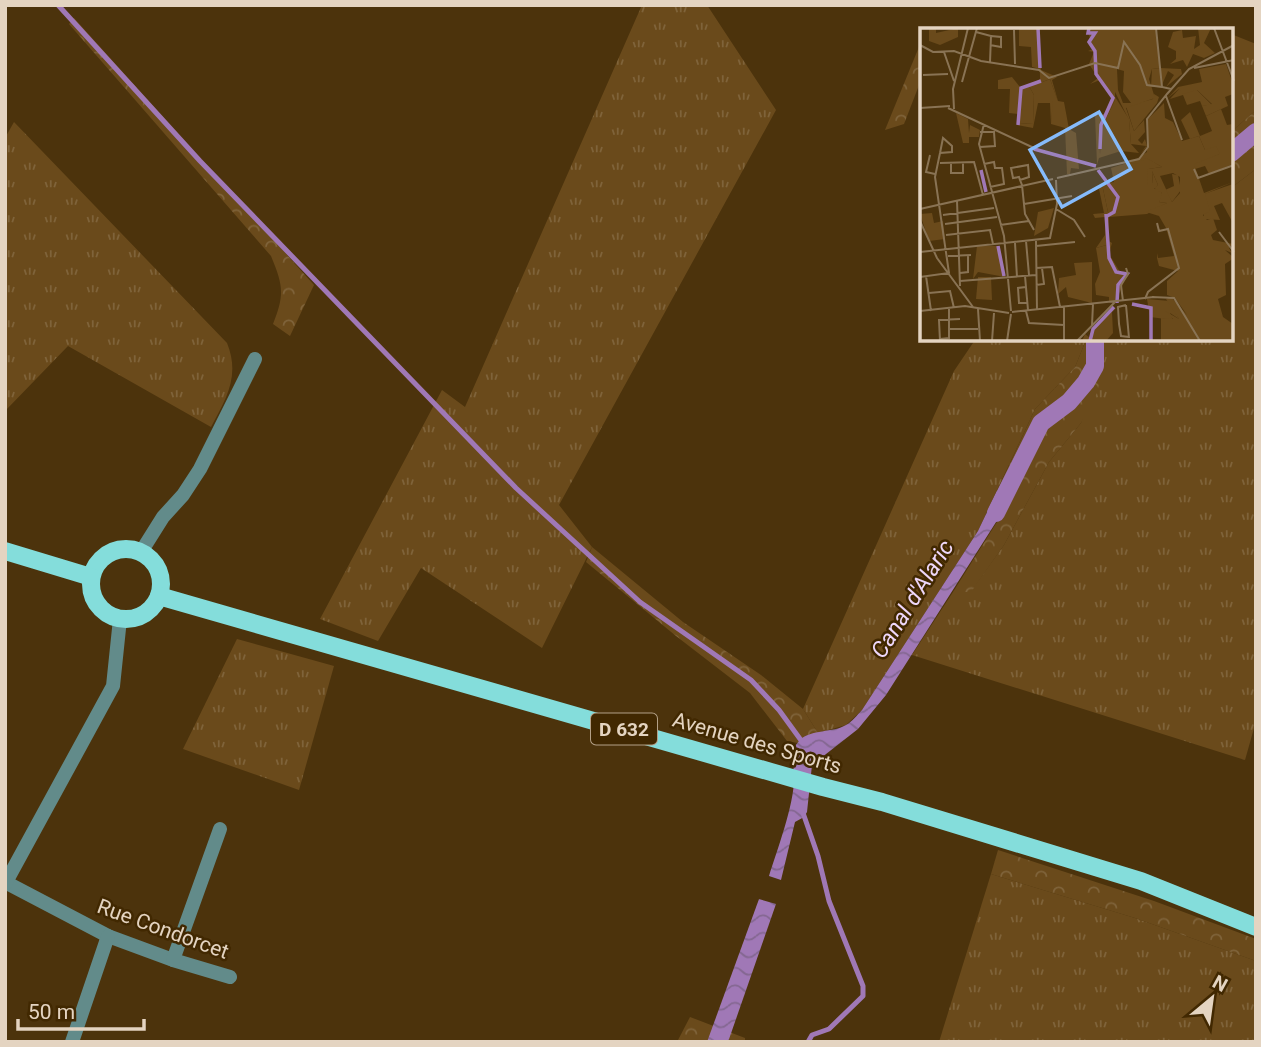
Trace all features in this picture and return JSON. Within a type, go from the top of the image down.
[{"type":"main road","points":[[131,549],[141,552],[156,566],[161,586],[155,605],[139,617],[120,619],[108,615],[92,596],[91,577],[95,567],[110,552],[131,549]]},
{"type":"main road","points":[[5,551],[91,577]]},
{"type":"main road","name":"Avenue des Sports","points":[[159,596],[893,805],[1142,881],[1256,928]]},
{"type":"street","points":[[141,552],[163,517],[183,495],[200,470],[255,359]]},
{"type":"street","points":[[6,883],[113,686],[120,619]]},
{"type":"street","points":[[173,960],[220,829]]},
{"type":"street","name":"Rue Condorcet","points":[[6,883],[108,936],[173,960],[230,976]]},
{"type":"street","points":[[72,1042],[108,936]]},
{"type":"green space","points":[[642,5],[707,5],[776,110],[559,505],[592,547],[542,648],[421,568],[378,641],[320,619],[442,390],[465,407]]},
{"type":"green space","points":[[74,18],[314,285],[290,336],[273,324],[281,290],[271,256],[69,24]]},
{"type":"green space","points":[[1233,35],[1256,44],[1256,110],[1233,130]]},
{"type":"green space","points":[[920,44],[920,83],[904,124],[885,130]]},
{"type":"green space","points":[[1256,110],[1256,169],[1233,186],[1233,130]]},
{"type":"green space","points":[[14,122],[227,343],[231,355],[232,376],[227,396],[211,427],[68,346],[5,411],[5,138]]},
{"type":"green space","points":[[1256,169],[1256,721],[1245,760],[912,655],[953,592],[971,591],[1004,545],[1049,462],[1081,423],[1109,341],[1233,341],[1233,186]]},
{"type":"green space","points":[[974,341],[1086,341],[1075,367],[1035,409],[978,531],[862,710],[846,725],[818,733],[803,709],[954,371]]},
{"type":"green space","points":[[1086,341],[1109,341],[1097,393],[1081,423],[1049,462],[1004,545],[971,592],[953,592],[1012,498],[997,491],[1035,409],[1075,367]]},
{"type":"green space","points":[[592,547],[683,622],[761,675],[803,709],[818,733],[806,736],[798,743],[787,741],[750,693],[586,562]]},
{"type":"green space","points":[[237,639],[334,666],[299,790],[183,749]]},
{"type":"green space","points":[[998,850],[1154,901],[1256,939],[1256,961],[1135,918],[991,874]]},
{"type":"green space","points":[[991,874],[1135,918],[1256,961],[1256,1042],[939,1042]]},
{"type":"green space","points":[[690,1017],[745,1038],[745,1042],[677,1042]]},
{"type":"water","points":[[997,491],[1012,497],[886,695],[858,729],[812,765],[807,812],[795,822],[781,880],[769,876],[792,799],[793,753],[797,744],[810,734],[846,725],[862,710],[978,531]]},
{"type":"water","points":[[759,899],[776,904],[728,1042],[707,1042]]},
{"type":"waterway","points":[[58,5],[200,161],[516,488],[640,602],[751,680],[779,710],[803,743]]},
{"type":"waterway","name":"Canal d'Alaric","points":[[1233,151],[1256,132]]},
{"type":"waterway","name":"Canal d'Alaric","points":[[996,513],[1041,423],[1069,402],[1086,382],[1095,366],[1095,341]]},
{"type":"waterway","points":[[802,810],[818,856],[829,901],[863,986],[863,996],[829,1029],[812,1035],[808,1042]]}]
